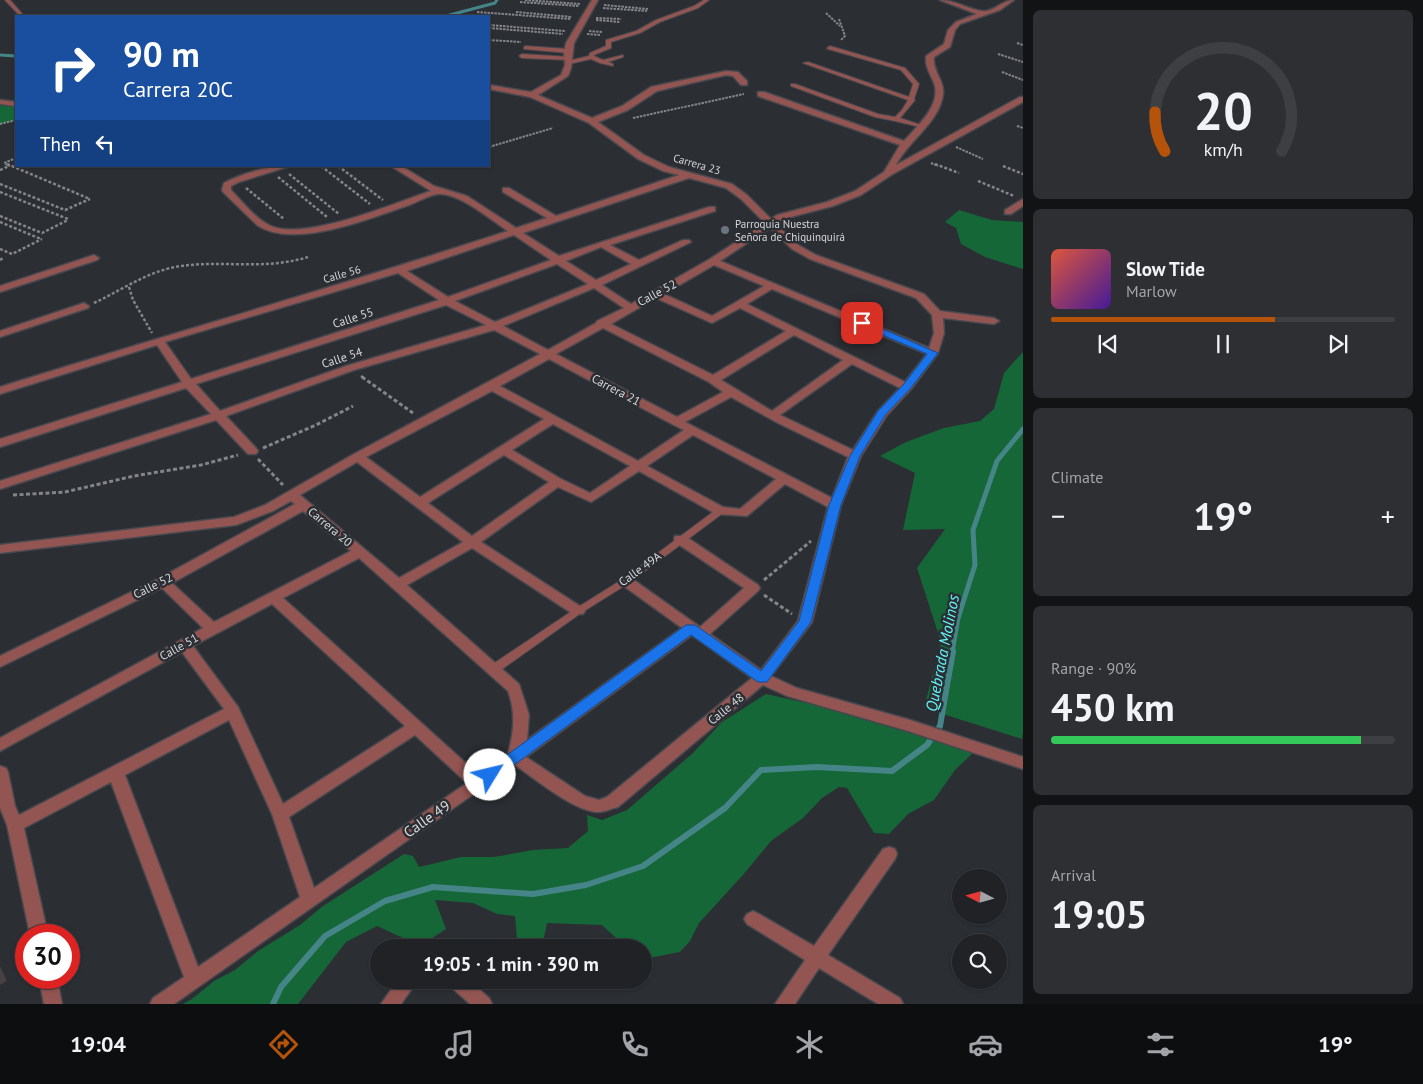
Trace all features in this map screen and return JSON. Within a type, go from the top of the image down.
[{"type":"street","points":[[943,0],[983,14]]},
{"type":"street","points":[[888,173],[905,144],[922,127],[938,98],[940,86],[929,65],[930,56],[946,45],[952,30],[958,23],[998,9],[1011,0]]},
{"type":"street","points":[[532,95],[564,76],[569,60],[568,51],[576,32],[593,4]]},
{"type":"street","points":[[592,121],[624,108],[654,88],[726,73],[735,74],[744,83]]},
{"type":"street","name":"Carrera 23","points":[[490,87],[532,95],[592,121],[641,157],[666,168],[729,186],[795,247],[812,257],[920,296],[937,314]]},
{"type":"street","points":[[761,94],[905,144]]},
{"type":"street","name":"Calle 52","points":[[0,549],[236,521],[270,508],[358,457],[492,386],[629,307],[656,294],[713,261],[780,216],[830,204],[858,193],[888,173],[1023,99]]},
{"type":"street","points":[[0,102],[15,104]]},
{"type":"street","points":[[284,167],[236,180],[227,185],[226,190],[266,227],[282,232],[299,232],[327,227],[440,191]]},
{"type":"street","points":[[397,167],[431,188],[464,198],[629,307]]},
{"type":"street","name":"Calle 56","points":[[0,391],[159,341],[399,270],[689,175]]},
{"type":"street","points":[[506,190],[555,219]]},
{"type":"street","points":[[1008,212],[1023,202]]},
{"type":"street","name":"Calle 55","points":[[0,443],[447,301],[602,244],[712,209]]},
{"type":"street","name":"Calle 54","points":[[0,485],[219,416],[350,368],[495,326],[594,285],[686,242]]},
{"type":"street","points":[[602,244],[639,264]]},
{"type":"street","points":[[0,289],[94,258]]},
{"type":"street","points":[[713,261],[933,353]]},
{"type":"street","name":"Carrera 21","points":[[399,270],[447,301],[835,505]]},
{"type":"street","points":[[656,294],[712,320],[773,285]]},
{"type":"street","points":[[741,305],[792,332],[907,387]]},
{"type":"street","points":[[0,334],[84,306]]},
{"type":"street","points":[[937,314],[994,321]]},
{"type":"street","name":"Calle 48","points":[[515,757],[580,801],[599,806],[612,802],[762,678],[805,622],[835,505],[855,456],[882,413],[907,387],[933,353],[939,333],[937,314]]},
{"type":"street","points":[[601,324],[714,380],[731,392],[773,415],[855,456]]},
{"type":"street","points":[[714,380],[792,332]]},
{"type":"street","points":[[159,341],[188,383],[252,451]]},
{"type":"street","points":[[773,415],[850,360]]},
{"type":"street","points":[[492,386],[720,511],[743,513],[784,478]]},
{"type":"street","points":[[676,422],[731,392]]},
{"type":"street","points":[[419,503],[505,451],[553,419]]},
{"type":"street","points":[[505,451],[557,482],[591,498],[692,430]]},
{"type":"street","points":[[358,457],[472,542],[578,610]]},
{"type":"street","points":[[398,584],[472,542],[557,482]]},
{"type":"street","name":"Carrera 20","points":[[292,495],[398,584],[514,688],[521,705],[523,726],[515,757]]},
{"type":"street","name":"Calle 52","points":[[0,662],[163,582],[304,505]]},
{"type":"street","points":[[680,539],[753,588]]},
{"type":"street","name":"Calle 51","points":[[0,745],[184,644],[360,552]]},
{"type":"street","points":[[626,581],[762,678],[792,692],[910,726],[1023,763]]},
{"type":"street","points":[[163,582],[213,629]]},
{"type":"street","name":"Calle 49","points":[[159,1004],[478,784],[696,631],[753,588]]},
{"type":"street","points":[[273,597],[478,784]]},
{"type":"street","points":[[184,644],[233,711],[280,814],[310,901]]},
{"type":"street","points":[[15,825],[233,711]]},
{"type":"street","points":[[280,814],[416,727]]},
{"type":"street","points":[[0,772],[4,808],[15,825],[37,924]]},
{"type":"street","points":[[116,773],[194,980]]},
{"type":"street","points":[[784,1004],[889,854]]},
{"type":"street","points":[[753,919],[894,1004]]},
{"type":"street","points":[[50,989],[53,1004]]},
{"type":"street","points":[[390,1004],[402,989]]},
{"type":"street","points":[[466,989],[484,1004]]},
{"type":"lane","points":[[7,0],[21,15]]},
{"type":"lane","points":[[591,57],[592,54],[609,47],[608,41],[638,32],[658,21],[696,7],[707,0]]},
{"type":"lane","points":[[526,48],[568,51]]},
{"type":"lane","points":[[830,48],[903,69],[916,84],[912,100],[896,119]]},
{"type":"lane","points":[[534,57],[538,49]]},
{"type":"lane","points":[[522,56],[569,60],[591,57],[611,65]]},
{"type":"lane","points":[[602,62],[621,56]]},
{"type":"lane","points":[[806,63],[912,100]]},
{"type":"lane","points":[[793,86],[877,116],[896,119],[922,127]]},
{"type":"lane","name":"Calle 49A","points":[[494,669],[578,610],[626,581],[720,511]]},
{"type":"path","points":[[525,0],[593,4],[648,10]]},
{"type":"path","points":[[520,2],[593,4]]},
{"type":"path","points":[[477,12],[621,21]]},
{"type":"path","points":[[516,12],[584,19]]},
{"type":"path","points":[[826,13],[842,27]]},
{"type":"path","points":[[830,48],[845,36],[838,19]]},
{"type":"path","points":[[490,26],[604,32]]},
{"type":"path","points":[[576,32],[603,36]]},
{"type":"path","points":[[1017,43],[1023,45]]},
{"type":"path","points":[[998,54],[1023,62]]},
{"type":"path","points":[[1002,72],[1023,80]]},
{"type":"path","points":[[626,119],[748,93]]},
{"type":"path","points":[[0,124],[15,120]]},
{"type":"path","points":[[1018,126],[1023,128]]},
{"type":"path","points":[[490,147],[553,128]]},
{"type":"path","points":[[943,142],[983,158]]},
{"type":"path","points":[[917,157],[959,174]]},
{"type":"path","points":[[0,184],[65,210],[90,198],[4,163],[15,158]]},
{"type":"path","points":[[0,170],[9,166]]},
{"type":"path","points":[[1002,166],[1023,174]]},
{"type":"path","points":[[284,167],[339,214]]},
{"type":"path","points":[[322,167],[372,205]]},
{"type":"path","points":[[339,167],[386,202]]},
{"type":"path","points":[[270,171],[327,217]]},
{"type":"path","points":[[236,180],[286,220]]},
{"type":"path","points":[[978,181],[1014,196]]},
{"type":"path","points":[[0,192],[68,220],[42,233],[0,216]]},
{"type":"path","points":[[0,222],[42,239],[12,254],[0,249]]},
{"type":"path","points":[[84,306],[174,267],[285,264],[308,257]]},
{"type":"path","points":[[129,287],[133,300],[150,330],[159,341]]},
{"type":"path","points":[[350,368],[424,422]]},
{"type":"path","points":[[9,495],[65,492],[134,476],[201,465],[272,445],[353,406]]},
{"type":"path","points":[[252,451],[292,495]]},
{"type":"path","points":[[805,622],[753,588],[830,525]]},
{"type":"green space","points":[[0,102],[15,104],[15,120],[0,124]]},
{"type":"green space","points":[[959,210],[992,220],[1023,222],[1023,269],[985,257],[961,244],[956,228],[945,222]]},
{"type":"green space","points":[[1023,352],[1022,739],[924,708],[941,642],[917,568],[945,529],[903,530],[915,473],[880,456],[906,442],[944,428],[980,421],[994,409],[1004,373]]},
{"type":"green space","points":[[766,694],[811,704],[974,752],[955,770],[934,800],[908,814],[889,834],[874,833],[847,788],[839,787],[822,798],[803,818],[771,841],[699,923],[690,941],[680,952],[652,957],[652,939],[617,939],[602,925],[547,923],[544,939],[519,939],[515,916],[497,914],[473,903],[435,900],[446,929],[431,939],[405,939],[377,926],[346,942],[298,1004],[183,1004],[214,981],[235,970],[258,951],[300,925],[323,906],[404,854],[413,856],[419,867],[461,857],[494,857],[533,850],[568,848],[588,831],[587,815],[602,820],[627,810],[693,753],[722,722]]},
{"type":"waterway","points":[[450,15],[495,3],[497,0]]},
{"type":"waterway","points":[[0,55],[15,56]]},
{"type":"waterway","name":"Quebrada Molinos","points":[[952,652],[958,618],[975,565],[973,530],[997,461],[1023,429]]},
{"type":"waterway","name":"Quebrada Molinos","points":[[273,1004],[281,987],[325,936],[385,901],[433,887],[533,894],[586,885],[643,866],[725,808],[761,770],[817,767],[892,771],[927,745],[940,726],[953,651]]},
{"type":"place","name":"Parroquia Nuestra Señora de Chiquinquirá","points":[[725,230]]},
{"type":"route","points":[[490,775],[691,628],[762,678],[805,622],[835,505],[855,456],[882,413],[907,387],[933,353],[862,323]]}]
